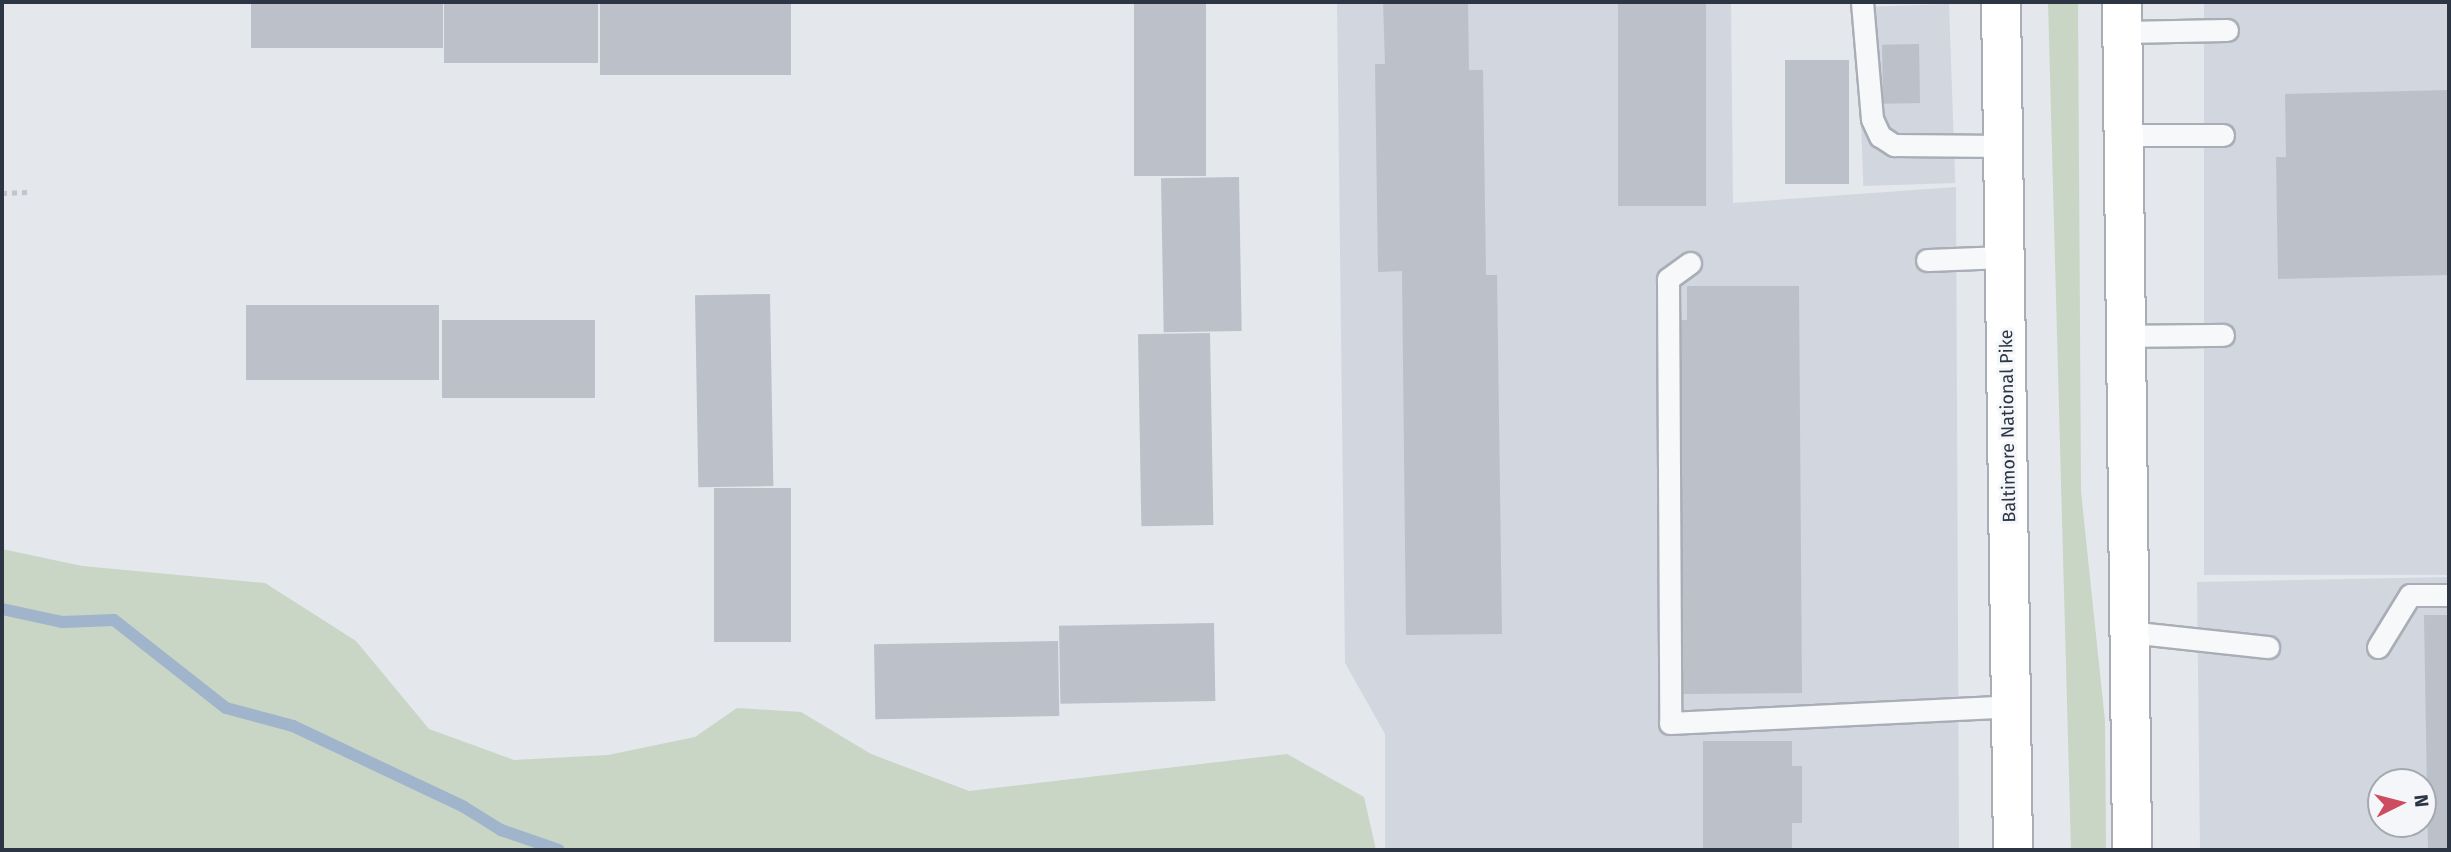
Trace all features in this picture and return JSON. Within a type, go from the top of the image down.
[{"type":"main road","name":"Baltimore National Pike","points":[[2001,2],[2013,850]]},
{"type":"main road","points":[[2123,17],[2132,850]]},
{"type":"lane","points":[[1862,2],[1872,119],[1880,136],[1895,145],[2003,146]]},
{"type":"lane","points":[[2123,17],[2227,30]]},
{"type":"lane","points":[[2123,135],[2223,135]]},
{"type":"lane","points":[[1927,260],[2005,257]]},
{"type":"lane","points":[[1690,263],[1668,279],[1670,723],[2012,706]]},
{"type":"lane","points":[[2126,336],[2224,335]]},
{"type":"lane","points":[[2378,647],[2410,595],[2449,595]]},
{"type":"lane","points":[[2129,632],[2268,646]]},
{"type":"path","points":[[2,192],[28,192]]},
{"type":"shaded area","points":[[1337,2],[1731,2],[1733,203],[1956,187],[1959,850],[1385,850],[1385,734],[1345,663]]},
{"type":"shaded area","points":[[2204,2],[2449,2],[2449,87],[2204,87]]},
{"type":"shaded area","points":[[1949,4],[1955,183],[1863,186],[1857,7]]},
{"type":"shaded area","points":[[2204,86],[2449,86],[2449,575],[2204,575]]},
{"type":"shaded area","points":[[2449,577],[2449,850],[2200,850],[2197,582]]},
{"type":"green space","points":[[2048,2],[2078,2],[2081,492],[2105,721],[2106,850],[2071,850]]},
{"type":"green space","points":[[2,549],[82,566],[265,583],[356,641],[429,729],[514,760],[608,755],[695,737],[737,708],[801,712],[871,754],[969,791],[1287,754],[1364,797],[1376,850],[2,850]]},
{"type":"building","points":[[251,2],[443,2],[443,48],[251,48]]},
{"type":"building","points":[[444,2],[598,2],[598,63],[444,63]]},
{"type":"building","points":[[600,2],[791,2],[791,75],[600,75]]},
{"type":"building","points":[[1134,2],[1206,2],[1206,176],[1134,176]]},
{"type":"building","points":[[1383,2],[1468,2],[1469,70],[1483,70],[1486,275],[1497,275],[1502,634],[1406,635],[1402,271],[1378,272],[1375,64],[1385,64]]},
{"type":"building","points":[[1618,2],[1706,2],[1706,206],[1618,206]]},
{"type":"building","points":[[1919,44],[1920,103],[1883,104],[1882,45]]},
{"type":"building","points":[[1785,60],[1849,60],[1849,184],[1785,184]]},
{"type":"building","points":[[2449,90],[2449,275],[2278,279],[2276,157],[2286,157],[2285,94]]},
{"type":"building","points":[[1239,177],[1242,331],[1164,332],[1161,178]]},
{"type":"building","points":[[1687,286],[1799,286],[1802,693],[1682,694],[1678,320],[1687,320]]},
{"type":"building","points":[[770,294],[773,486],[698,487],[695,295]]},
{"type":"building","points":[[246,305],[439,305],[439,380],[246,380]]},
{"type":"building","points":[[442,320],[595,320],[595,398],[442,398]]},
{"type":"building","points":[[1210,333],[1213,525],[1141,526],[1138,334]]},
{"type":"building","points":[[714,488],[791,488],[791,642],[714,642]]},
{"type":"building","points":[[2424,615],[2449,615],[2449,850],[2428,850],[2428,838],[2437,838],[2437,768],[2427,768]]},
{"type":"building","points":[[1214,623],[1215,701],[1060,704],[1059,626]]},
{"type":"building","points":[[1058,641],[1059,716],[875,719],[874,644]]},
{"type":"building","points":[[1703,741],[1792,741],[1792,766],[1802,766],[1802,823],[1792,823],[1792,849],[1703,850]]},
{"type":"waterway","points":[[2,609],[62,622],[114,620],[226,708],[293,726],[464,807],[501,830],[559,850]]}]
